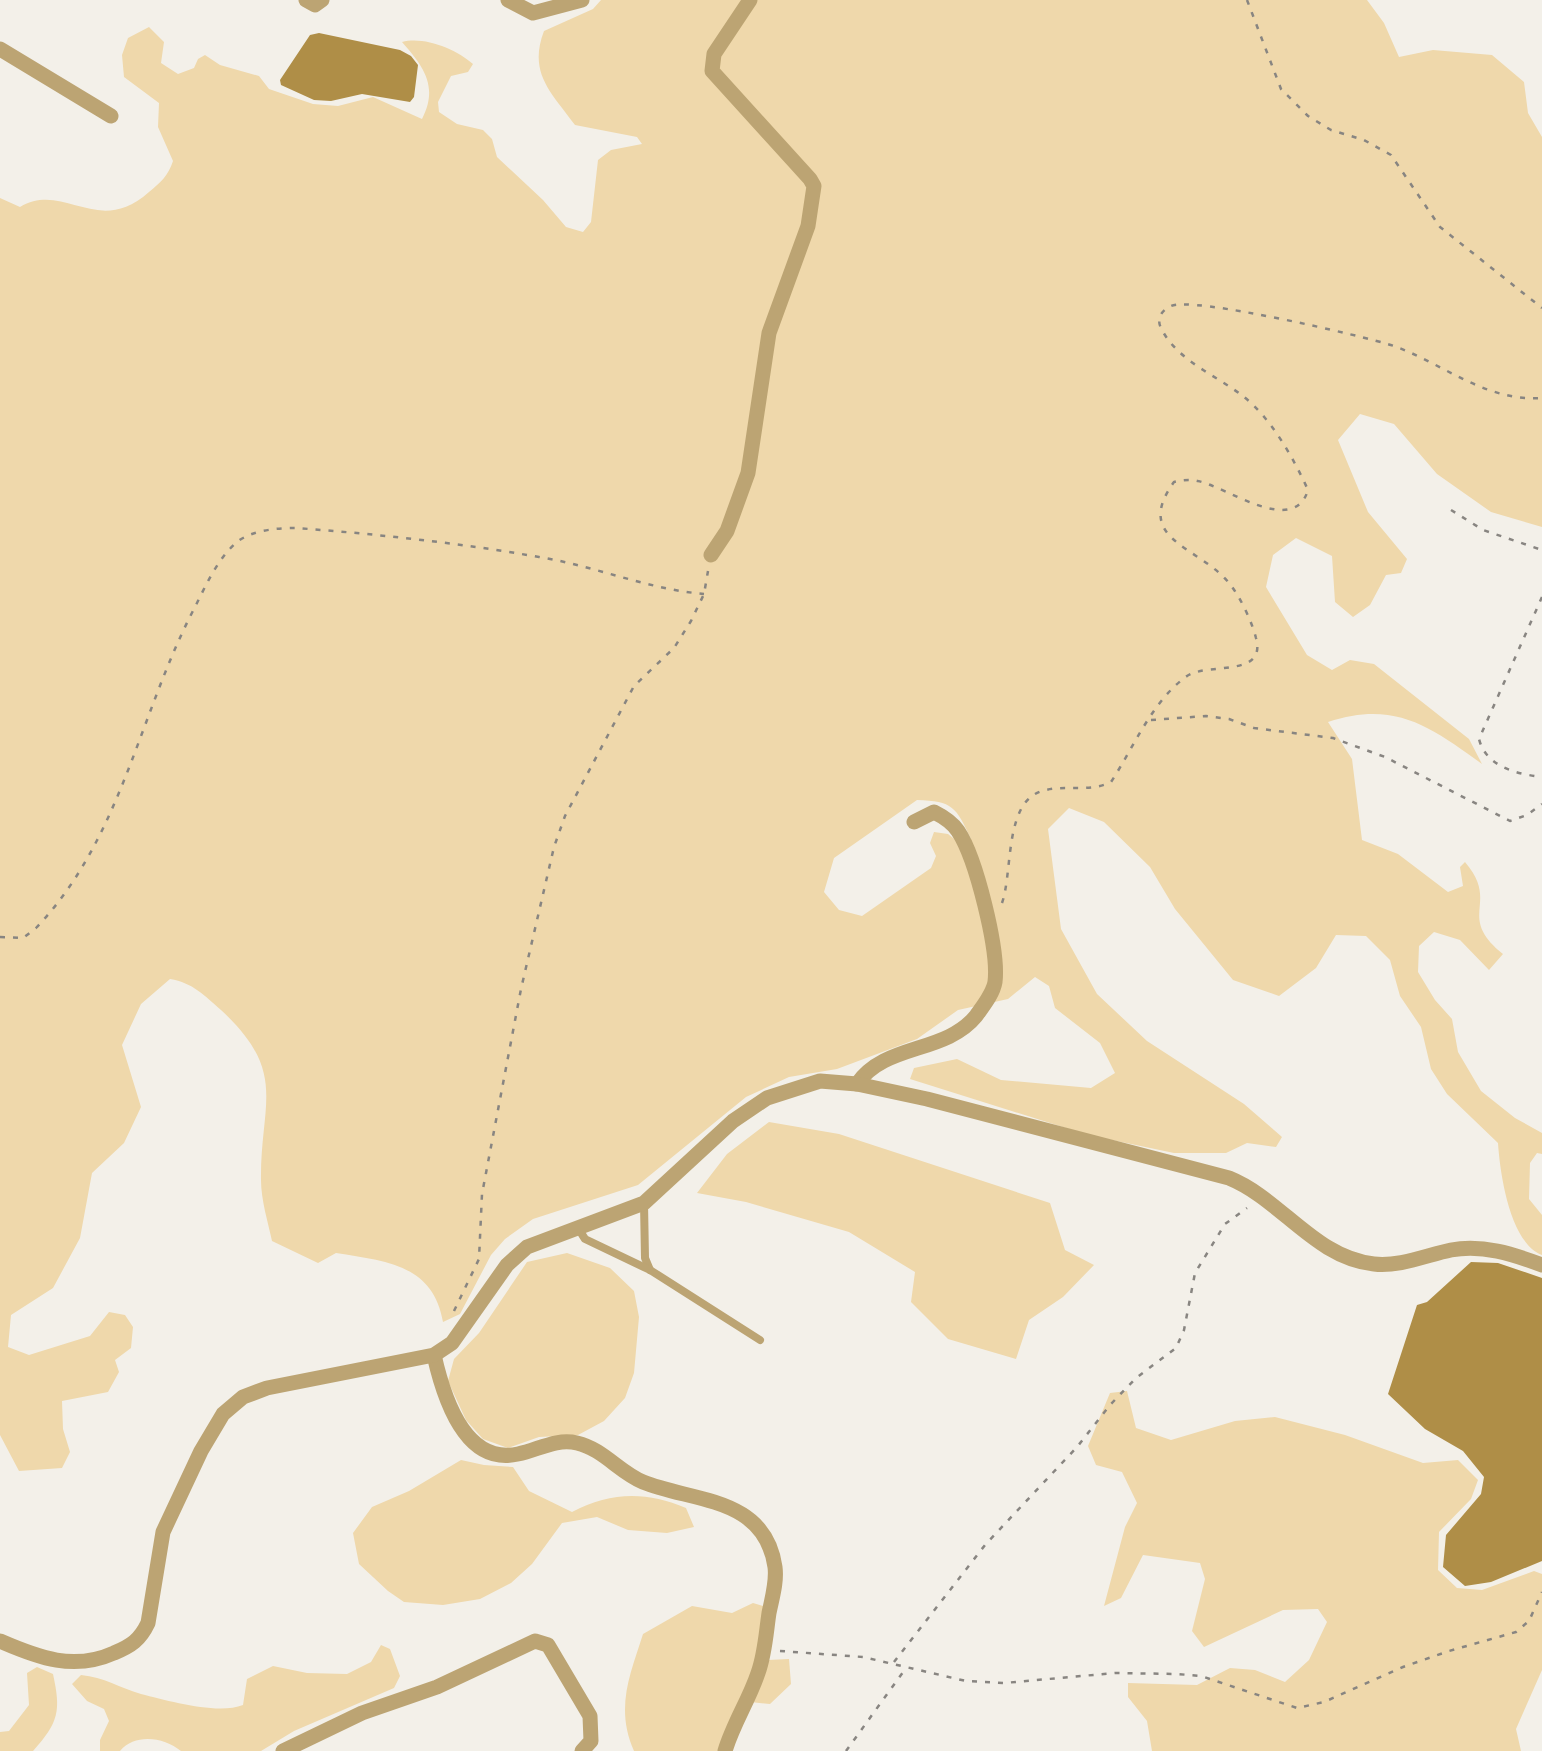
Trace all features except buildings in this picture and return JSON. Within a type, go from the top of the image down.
[{"type":"street","points":[[306,0],[316,5],[322,0]]},
{"type":"street","points":[[508,0],[533,13],[582,0]]},
{"type":"street","points":[[711,555],[727,531],[748,473],[769,333],[803,246],[814,186],[712,71],[714,54],[750,0]]},
{"type":"street","points":[[0,48],[111,116]]},
{"type":"street","points":[[857,1084],[865,1072],[892,1055],[948,1038],[972,1020],[995,982],[990,932],[976,874],[959,832],[946,817],[934,812],[914,822]]},
{"type":"street","points":[[0,1641],[59,1661],[81,1664],[130,1646],[142,1636],[148,1622],[163,1532],[201,1450],[224,1414],[243,1397],[267,1388],[434,1355],[452,1343],[507,1265],[527,1246],[644,1203],[734,1121],[767,1098],[820,1081],[927,1098],[1229,1178],[1264,1196],[1323,1245],[1362,1262],[1394,1263],[1456,1249],[1481,1249],[1513,1254],[1542,1265]]},
{"type":"street","points":[[434,1355],[440,1382],[464,1433],[482,1450],[516,1455],[555,1442],[572,1441],[588,1446],[646,1483],[712,1499],[745,1516],[758,1530],[775,1568],[764,1650],[725,1751]]},
{"type":"street","points":[[282,1751],[362,1713],[450,1681],[535,1640],[548,1645],[590,1716],[591,1741],[582,1751]]},
{"type":"lane","points":[[644,1203],[645,1258],[650,1270]]},
{"type":"lane","points":[[578,1228],[585,1239],[650,1270],[760,1340]]},
{"type":"path","points":[[1247,0],[1281,89],[1308,116],[1330,130],[1391,154],[1440,227],[1542,308]]},
{"type":"path","points":[[990,932],[1004,898],[1014,824],[1027,799],[1039,791],[1100,787],[1111,782],[1158,706],[1190,674],[1216,666],[1240,668],[1250,662],[1257,650],[1256,638],[1229,583],[1165,532],[1159,520],[1162,499],[1174,482],[1202,481],[1267,508],[1298,508],[1305,501],[1308,490],[1277,434],[1244,396],[1198,367],[1160,328],[1159,317],[1164,309],[1176,303],[1199,304],[1329,330],[1392,346],[1443,367],[1484,390],[1511,398],[1542,398]]},
{"type":"path","points":[[1451,510],[1483,530],[1542,550]]},
{"type":"path","points":[[0,938],[23,938],[36,928],[96,848],[184,629],[226,554],[248,536],[276,528],[347,532],[542,557],[672,591],[704,594]]},
{"type":"path","points":[[450,1319],[479,1259],[482,1194],[521,989],[554,847],[565,816],[634,686],[674,648],[704,594],[711,555]]},
{"type":"path","points":[[1542,597],[1479,739],[1481,747],[1500,765],[1521,774],[1542,776]]},
{"type":"path","points":[[1149,720],[1229,718],[1254,728],[1332,738],[1386,756],[1510,821],[1542,804]]},
{"type":"path","points":[[893,1663],[985,1545],[1077,1447],[1110,1405],[1136,1378],[1176,1348],[1189,1308],[1194,1272],[1225,1224],[1264,1196]]},
{"type":"path","points":[[764,1650],[863,1656],[966,1680],[1004,1683],[1115,1673],[1201,1676],[1298,1708],[1324,1702],[1434,1656],[1516,1632],[1529,1621],[1542,1592]]},
{"type":"path","points":[[846,1751],[907,1666]]},
{"type":"shaded area","points":[[601,0],[1367,0],[1384,23],[1399,57],[1433,50],[1492,55],[1524,82],[1528,113],[1542,137],[1542,527],[1491,512],[1437,474],[1394,424],[1360,414],[1338,440],[1368,512],[1407,559],[1401,573],[1386,575],[1370,605],[1353,617],[1335,602],[1332,556],[1296,538],[1273,555],[1266,587],[1307,655],[1332,670],[1350,660],[1374,664],[1469,739],[1482,764],[1410,720],[1373,714],[1328,722],[1352,759],[1362,840],[1398,854],[1448,892],[1463,886],[1460,867],[1465,862],[1475,876],[1482,929],[1503,954],[1489,970],[1460,940],[1434,932],[1419,946],[1418,972],[1452,1019],[1458,1052],[1481,1091],[1542,1133],[1542,1154],[1537,1153],[1530,1163],[1529,1199],[1542,1215],[1542,1255],[1522,1237],[1515,1222],[1504,1189],[1498,1143],[1447,1094],[1431,1069],[1421,1027],[1400,996],[1390,960],[1366,936],[1336,935],[1316,968],[1279,996],[1233,980],[1175,909],[1150,867],[1104,822],[1069,808],[1048,829],[1061,929],[1097,994],[1147,1041],[1244,1104],[1282,1137],[1276,1147],[1247,1143],[1226,1153],[1174,1153],[1088,1135],[910,1079],[914,1068],[957,1059],[1001,1080],[1091,1088],[1115,1073],[1100,1043],[1055,1008],[1049,986],[1035,977],[1008,999],[958,1010],[917,1039],[837,1069],[789,1077],[746,1097],[638,1185],[533,1219],[505,1239],[491,1255],[460,1314],[443,1322],[429,1288],[404,1269],[336,1253],[318,1263],[272,1241],[261,1188],[266,1090],[256,1052],[221,1010],[192,987],[170,979],[141,1004],[122,1045],[141,1107],[124,1143],[92,1173],[80,1238],[53,1288],[11,1315],[8,1347],[29,1355],[90,1336],[109,1312],[125,1315],[133,1327],[131,1348],[115,1360],[119,1372],[108,1392],[62,1401],[63,1429],[70,1452],[62,1468],[19,1471],[0,1435],[0,198],[20,207],[52,200],[113,210],[130,205],[164,178],[173,161],[158,127],[159,103],[124,77],[122,55],[128,38],[149,27],[164,42],[161,63],[178,74],[194,68],[205,55],[220,65],[259,76],[269,89],[313,104],[338,106],[373,97],[422,119],[429,86],[422,68],[402,42],[420,41],[449,49],[473,64],[468,72],[451,76],[438,102],[439,112],[457,124],[483,130],[492,139],[497,157],[566,227],[583,232],[591,222],[598,160],[611,150],[642,144],[637,137],[575,125],[550,92],[540,70],[544,31],[593,9]],"holes":[[[917,800],[946,804],[957,813],[971,839],[968,850],[948,834],[934,832],[930,843],[936,856],[931,868],[862,916],[839,910],[824,892],[834,858]]]},
{"type":"shaded area","points":[[319,33],[400,50],[411,56],[418,65],[414,97],[410,102],[362,94],[331,101],[314,100],[281,85],[280,80],[310,35]]},
{"type":"shaded area","points":[[769,1122],[839,1134],[1050,1203],[1065,1250],[1094,1265],[1063,1297],[1029,1320],[1016,1359],[948,1339],[911,1302],[915,1272],[849,1232],[746,1202],[697,1193],[727,1154]]},
{"type":"shaded area","points":[[567,1253],[610,1268],[634,1291],[639,1317],[634,1373],[625,1398],[604,1421],[578,1435],[539,1437],[508,1448],[483,1439],[466,1420],[448,1381],[454,1359],[479,1333],[527,1262]]},
{"type":"shaded area","points":[[1471,1262],[1498,1263],[1542,1278],[1542,1561],[1491,1582],[1465,1586],[1443,1567],[1446,1535],[1481,1494],[1484,1477],[1463,1451],[1425,1429],[1388,1394],[1417,1305],[1427,1302]]},
{"type":"shaded area","points":[[1127,1391],[1136,1428],[1171,1440],[1235,1421],[1275,1417],[1345,1435],[1423,1463],[1458,1460],[1478,1480],[1471,1499],[1439,1532],[1438,1570],[1457,1588],[1482,1590],[1534,1571],[1542,1574],[1542,1670],[1516,1729],[1521,1751],[1152,1751],[1147,1721],[1128,1697],[1128,1683],[1197,1685],[1230,1668],[1255,1670],[1285,1682],[1309,1660],[1327,1622],[1318,1609],[1283,1610],[1204,1647],[1192,1631],[1205,1579],[1200,1563],[1143,1555],[1121,1598],[1104,1606],[1125,1527],[1137,1503],[1122,1472],[1096,1465],[1088,1446],[1110,1393]]},
{"type":"shaded area","points":[[461,1460],[513,1467],[529,1491],[572,1512],[614,1497],[642,1497],[686,1508],[694,1527],[667,1533],[628,1530],[597,1517],[562,1523],[532,1564],[511,1583],[480,1599],[443,1605],[404,1602],[359,1564],[353,1533],[372,1507],[409,1491]]},
{"type":"shaded area","points":[[753,1603],[763,1606],[768,1660],[789,1659],[791,1684],[770,1704],[741,1701],[719,1751],[634,1751],[625,1706],[643,1634],[692,1606],[732,1613]]},
{"type":"shaded area","points":[[381,1645],[390,1649],[400,1676],[394,1688],[294,1731],[261,1751],[181,1751],[166,1743],[141,1739],[120,1751],[100,1751],[100,1740],[109,1721],[104,1709],[87,1701],[72,1684],[81,1675],[89,1676],[179,1703],[233,1708],[243,1705],[247,1679],[273,1666],[307,1673],[347,1674],[371,1662]]},
{"type":"shaded area","points":[[37,1667],[53,1674],[57,1707],[53,1724],[33,1751],[0,1751],[0,1732],[9,1731],[29,1705],[27,1673]]}]
